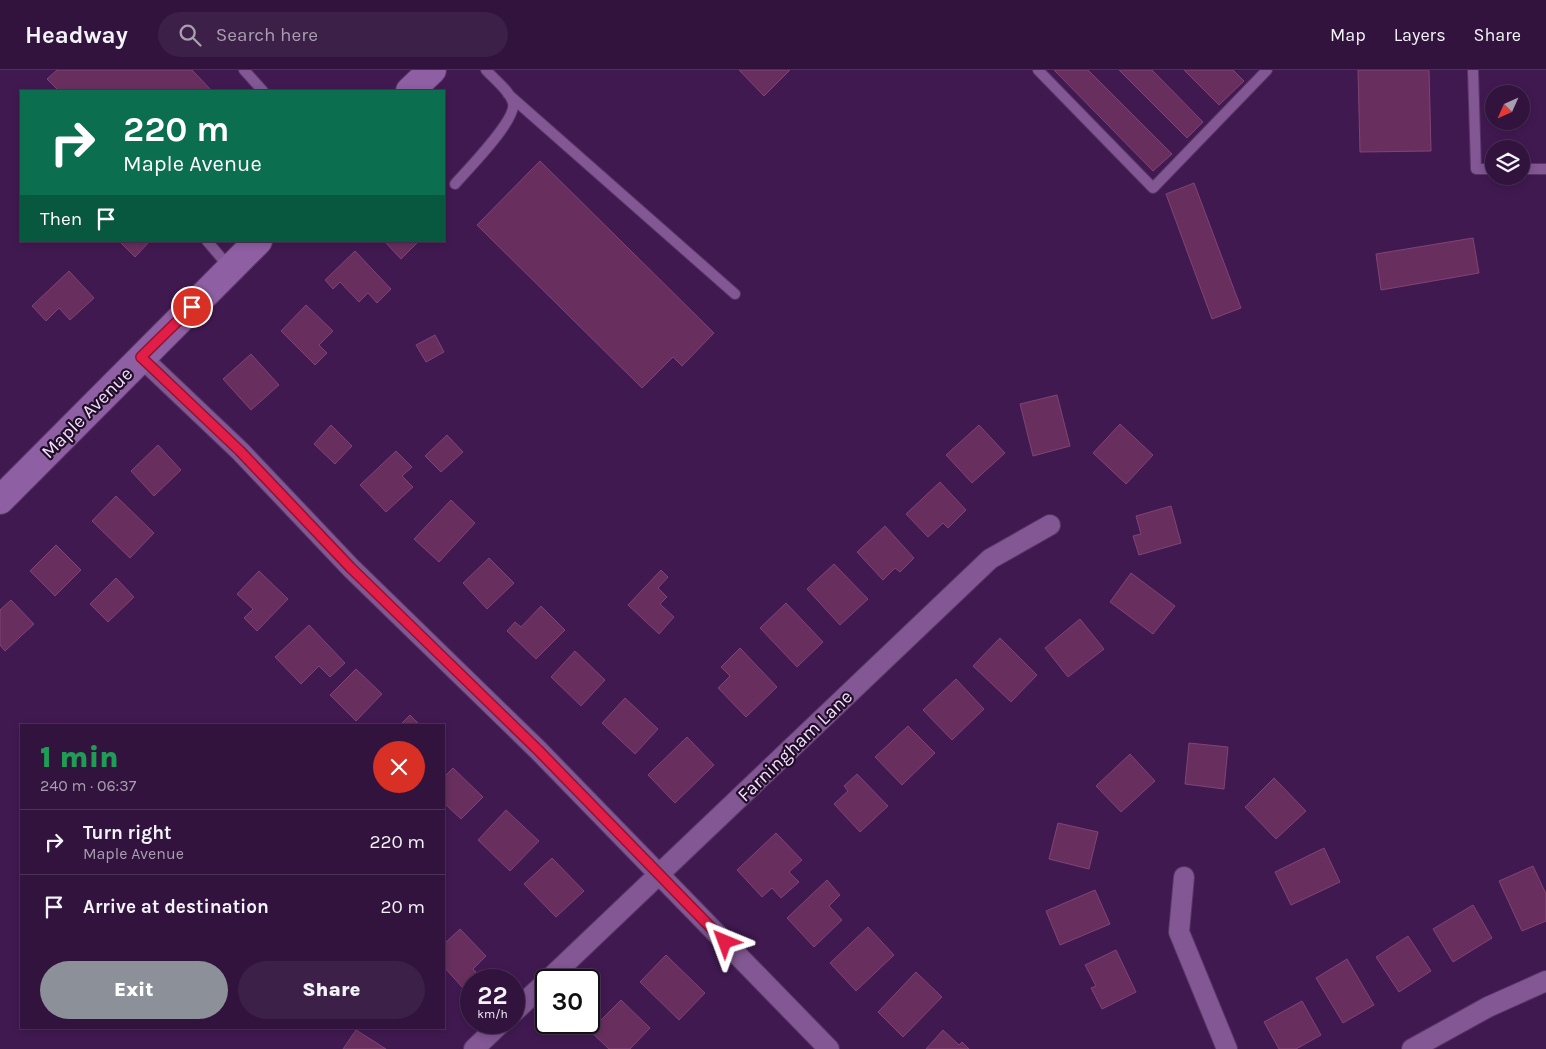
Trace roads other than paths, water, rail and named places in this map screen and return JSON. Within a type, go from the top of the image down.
[{"type":"main road","points":[[411,90],[432,70]]},
{"type":"main road","name":"Maple Avenue","points":[[0,500],[257,242]]},
{"type":"street","points":[[141,357],[240,451],[351,568],[538,750],[829,1049]]},
{"type":"street","name":"Farningham Lane","points":[[560,969],[660,876],[990,559],[1050,525]]},
{"type":"street","points":[[1184,877],[1178,932],[1227,1049]]},
{"type":"street","points":[[1412,1049],[1488,1008],[1546,981]]},
{"type":"street","name":"Farningham Lane","points":[[525,1002],[535,992]]},
{"type":"street","points":[[474,1049],[490,1034]]},
{"type":"lane","points":[[244,70],[263,90]]},
{"type":"lane","points":[[486,70],[508,94],[734,294]]},
{"type":"lane","points":[[1038,70],[1153,188],[1267,70]]},
{"type":"lane","points":[[1473,70],[1476,169],[1485,169]]},
{"type":"lane","points":[[456,184],[504,126],[514,105],[508,94]]},
{"type":"lane","points":[[1530,169],[1546,169]]},
{"type":"lane","points":[[208,242],[231,269]]}]
